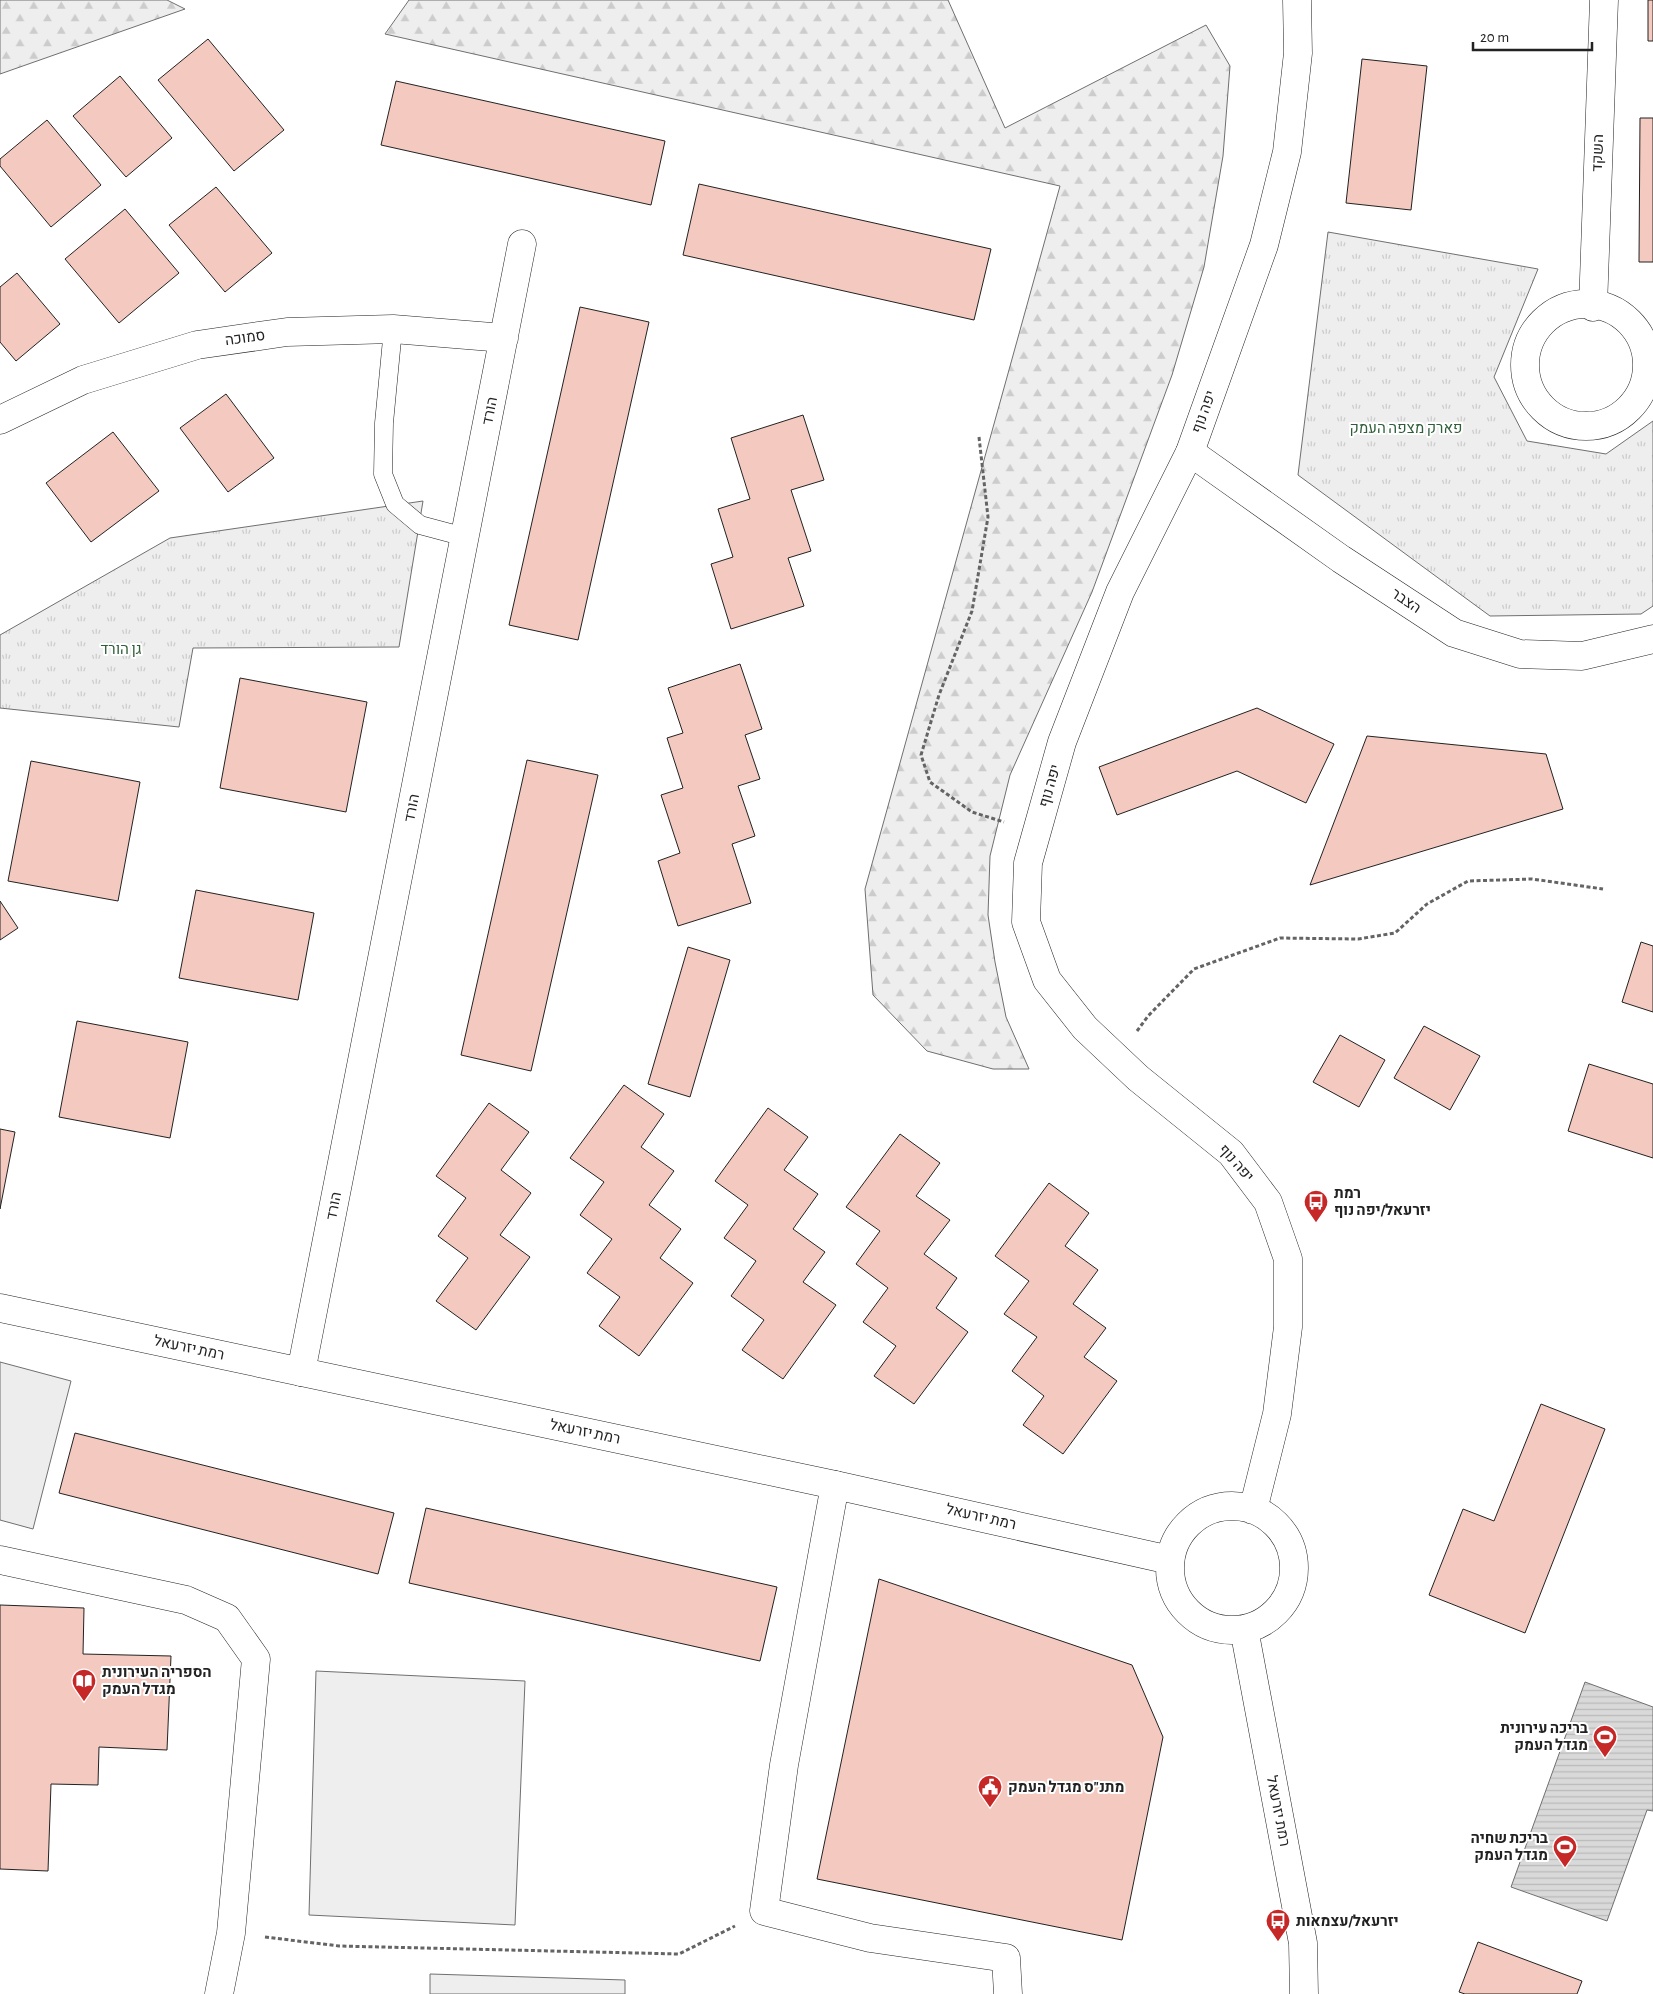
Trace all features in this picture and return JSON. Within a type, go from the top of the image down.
[{"type":"street","name":"יפה נוף","points":[[1253,1510],[1277,1414],[1288,1327],[1288,1259],[1268,1202],[1231,1153],[1138,1078],[1085,1028],[1047,980],[1026,922],[1028,863],[1062,742],[1120,592],[1190,452],[1264,245],[1287,152],[1298,53],[1297,0]]},
{"type":"street","name":"השקד","points":[[1593,307],[1604,0]]},
{"type":"street","name":"הורד","points":[[301,1372],[522,244]]},
{"type":"street","points":[[1573,304],[1593,307],[1612,309],[1629,320],[1641,337],[1647,356],[1646,376],[1639,395],[1626,411],[1609,421],[1589,426],[1569,424],[1550,415],[1536,401],[1527,383],[1524,362],[1528,343],[1538,325],[1554,312],[1573,304]]},
{"type":"street","name":"סמוכה","points":[[0,420],[83,380],[198,345],[287,332],[393,329],[504,338]]},
{"type":"street","name":"הצבר","points":[[1190,452],[1341,559],[1454,634],[1520,654],[1582,656],[1653,639]]},
{"type":"street","name":"רמת יזרעאל","points":[[0,1308],[835,1485],[1170,1560]]},
{"type":"street","points":[[835,1485],[784,1765],[764,1911],[870,1938],[1006,1958],[1008,1994]]},
{"type":"street","points":[[1231,1506],[1253,1510],[1268,1518],[1279,1528],[1288,1542],[1293,1557],[1294,1572],[1290,1588],[1283,1602],[1272,1615],[1259,1624],[1244,1629],[1227,1630],[1211,1626],[1196,1619],[1183,1607],[1172,1585],[1170,1560],[1177,1539],[1190,1522],[1209,1510],[1231,1506]]},
{"type":"street","points":[[0,1560],[186,1600],[227,1618],[256,1659],[231,1933],[219,1994]]},
{"type":"street","name":"רמת יזרעאל","points":[[1244,1629],[1303,1943],[1304,1994]]},
{"type":"lane","points":[[393,329],[384,423],[383,474],[396,504],[420,525],[465,537]]},
{"type":"path","points":[[979,437],[988,517],[972,611],[939,695],[921,755],[930,782],[972,812],[1036,832]]},
{"type":"path","points":[[1116,1058],[1148,1016],[1194,969],[1280,938],[1358,939],[1395,933],[1427,904],[1468,881],[1532,879],[1603,889]]},
{"type":"path","points":[[231,1933],[339,1946],[679,1954],[764,1911]]},
{"type":"green space","points":[[0,0],[167,0],[185,9],[0,74]]},
{"type":"green space","points":[[409,0],[948,0],[1005,128],[1206,25],[1230,66],[1223,156],[1204,267],[1172,375],[1092,592],[1010,775],[990,856],[988,915],[995,962],[1006,1017],[1029,1069],[993,1069],[927,1051],[873,995],[865,889],[1060,186],[385,34]]},
{"type":"green space","name":"פארק מצפה העמק","points":[[1328,232],[1538,269],[1494,377],[1527,441],[1606,454],[1653,421],[1653,606],[1641,614],[1490,616],[1298,475]]},
{"type":"green space","name":"גן הורד","points":[[423,501],[399,647],[193,648],[179,727],[0,708],[0,635],[170,538]]},
{"type":"green space","points":[[316,1671],[525,1681],[515,1925],[309,1915]]},
{"type":"green space","points":[[430,1974],[625,1980],[625,1994],[430,1994]]},
{"type":"shaded area","points":[[0,1362],[71,1381],[33,1529],[0,1520]]},
{"type":"shaded area","name":"בריכה עירונית מגדל העמק","points":[[1585,1682],[1653,1707],[1653,1811],[1647,1810],[1607,1921],[1511,1887]]},
{"type":"building","points":[[1648,0],[1653,0],[1653,41],[1648,41]]},
{"type":"building","points":[[208,39],[284,130],[234,171],[158,80]]},
{"type":"building","points":[[1362,59],[1427,66],[1411,210],[1346,203]]},
{"type":"building","points":[[120,76],[172,138],[126,177],[73,116]]},
{"type":"building","points":[[396,81],[665,141],[651,205],[381,145]]},
{"type":"building","points":[[1640,118],[1653,118],[1653,262],[1639,262]]},
{"type":"building","points":[[47,120],[101,185],[51,227],[0,166],[0,159]]},
{"type":"building","points":[[699,184],[991,249],[974,320],[683,255]]},
{"type":"building","points":[[216,187],[272,253],[225,292],[169,225]]},
{"type":"building","points":[[125,209],[179,273],[119,323],[65,259]]},
{"type":"building","points":[[17,273],[60,324],[16,361],[0,342],[0,287]]},
{"type":"building","points":[[580,307],[649,322],[578,640],[509,625]]},
{"type":"building","points":[[226,394],[274,458],[228,492],[180,428]]},
{"type":"building","points":[[803,415],[824,480],[791,490],[811,551],[788,558],[804,606],[731,629],[711,564],[733,557],[718,509],[750,499],[731,438]]},
{"type":"building","points":[[113,432],[159,491],[91,542],[46,483]]},
{"type":"building","points":[[740,664],[762,729],[745,735],[760,779],[738,786],[755,836],[732,844],[751,903],[678,926],[658,861],[680,853],[661,795],[683,788],[667,738],[683,733],[668,688]]},
{"type":"building","points":[[240,678],[367,702],[346,812],[220,788]]},
{"type":"building","points":[[1257,708],[1334,744],[1306,803],[1237,771],[1117,815],[1099,767]]},
{"type":"building","points":[[1367,736],[1546,754],[1563,809],[1310,885]]},
{"type":"building","points":[[527,760],[598,775],[531,1071],[461,1055]]},
{"type":"building","points":[[31,761],[140,782],[118,901],[8,881]]},
{"type":"building","points":[[196,890],[314,913],[298,1000],[179,978]]},
{"type":"building","points":[[0,901],[18,928],[0,940]]},
{"type":"building","points":[[1641,942],[1653,946],[1653,1012],[1622,1002]]},
{"type":"building","points":[[688,947],[730,960],[690,1097],[648,1084]]},
{"type":"building","points":[[77,1021],[188,1042],[170,1138],[59,1117]]},
{"type":"building","points":[[1424,1026],[1480,1056],[1450,1110],[1394,1078]]},
{"type":"building","points":[[1340,1035],[1385,1060],[1359,1107],[1313,1082]]},
{"type":"building","points":[[1589,1064],[1653,1084],[1653,1158],[1568,1131]]},
{"type":"building","points":[[624,1085],[664,1114],[641,1147],[674,1171],[649,1205],[681,1229],[660,1258],[693,1283],[639,1356],[599,1326],[620,1297],[587,1273],[612,1239],[580,1215],[604,1182],[570,1158]]},
{"type":"building","points":[[489,1103],[529,1132],[501,1170],[531,1193],[500,1235],[530,1257],[476,1330],[436,1301],[468,1258],[438,1236],[466,1198],[436,1176]]},
{"type":"building","points":[[768,1108],[808,1137],[784,1170],[818,1194],[793,1229],[825,1252],[803,1282],[836,1305],[783,1379],[742,1350],[764,1320],[731,1296],[756,1261],[724,1238],[748,1205],[715,1181]]},
{"type":"building","points":[[0,1129],[15,1132],[0,1209]]},
{"type":"building","points":[[900,1134],[940,1163],[916,1196],[950,1220],[924,1254],[957,1278],[936,1308],[968,1332],[914,1404],[874,1376],[896,1346],[863,1322],[888,1288],[856,1264],[880,1231],[846,1207]]},
{"type":"building","points":[[1049,1183],[1089,1213],[1065,1246],[1098,1270],[1073,1304],[1106,1328],[1084,1357],[1117,1381],[1063,1454],[1023,1425],[1044,1396],[1012,1371],[1037,1337],[1004,1314],[1029,1281],[995,1256]]},
{"type":"building","points":[[1541,1404],[1605,1429],[1525,1633],[1429,1595],[1463,1509],[1494,1521]]},
{"type":"building","points":[[75,1433],[394,1513],[378,1574],[59,1493]]},
{"type":"building","points":[[426,1508],[777,1587],[760,1661],[409,1583]]},
{"type":"building","name":"מתנ\"ס מגדל העמק","points":[[879,1579],[1132,1665],[1163,1737],[1122,1940],[817,1879]]},
{"type":"building","name":"הספריה העירונית מגדל העמק","points":[[0,1605],[84,1608],[83,1654],[171,1656],[167,1750],[99,1747],[98,1785],[51,1784],[48,1871],[0,1869]]},
{"type":"building","points":[[1478,1942],[1582,1981],[1577,1994],[1465,1994],[1459,1992]]},
{"type":"place","name":"רמת יזרעאל/יפה נוף","points":[[1316,1223]]},
{"type":"place","name":"הספריה העירונית מגדל העמק","points":[[84,1702]]},
{"type":"place","name":"בריכה עירונית מגדל העמק","points":[[1605,1758]]},
{"type":"place","name":"מתנ\"ס מגדל העמק","points":[[990,1808]]},
{"type":"place","name":"בריכת שחיה מגדל העמק","points":[[1565,1868]]},
{"type":"place","name":"יזרעאל/עצמאות","points":[[1278,1942]]}]
